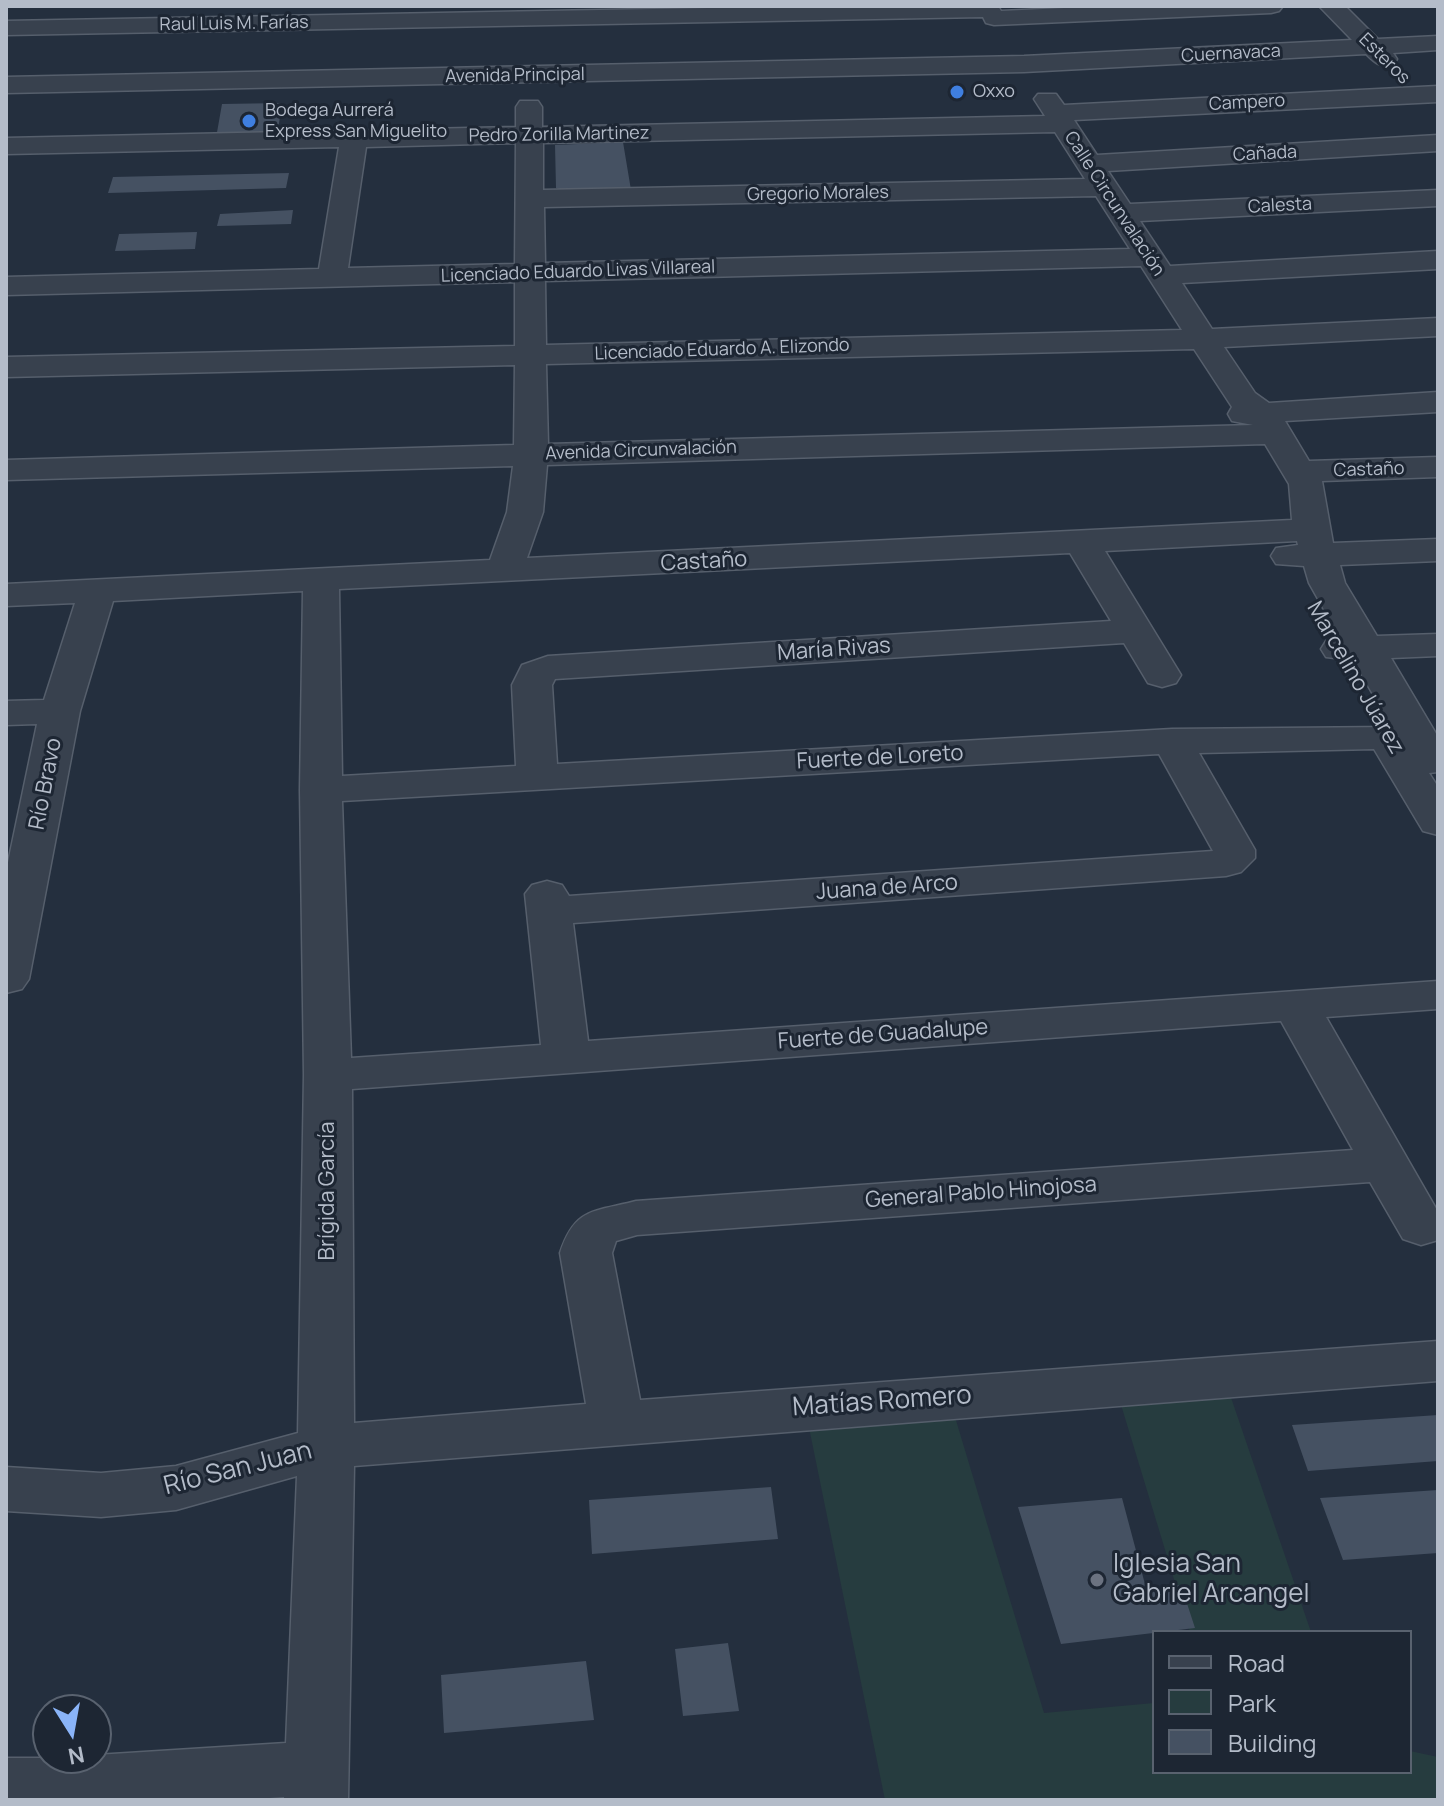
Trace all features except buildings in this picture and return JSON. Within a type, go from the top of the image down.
[{"type":"street","points":[[200,17],[228,6]]},
{"type":"street","name":"Raul Luis M. Farías","points":[[13,28],[169,25],[200,17],[1271,6]]},
{"type":"street","name":"Esteros","points":[[1331,6],[1432,100]]},
{"type":"street","name":"Calle Circunvalación","points":[[990,11],[1256,419],[1300,472],[1309,494],[1300,543]]},
{"type":"street","points":[[504,572],[525,512],[531,454],[528,13]]},
{"type":"street","points":[[148,82],[169,25]]},
{"type":"street","name":"Cuernavaca","points":[[1024,64],[1438,43]]},
{"type":"street","name":"Avenida Principal","points":[[6,85],[1024,64]]},
{"type":"street","name":"Campero","points":[[1060,118],[1432,100]]},
{"type":"street","name":"Pedro Zorilla Martinez","points":[[6,146],[353,141],[1060,118]]},
{"type":"street","points":[[332,278],[353,141]]},
{"type":"street","name":"Cañada","points":[[1099,176],[1438,143]]},
{"type":"street","name":"Gregorio Morales","points":[[529,199],[1099,176]]},
{"type":"street","name":"Calesta","points":[[1122,213],[1438,198]]},
{"type":"street","name":"Licenciado Eduardo Livas Villareal","points":[[6,286],[531,272],[1438,260]]},
{"type":"street","name":"Licenciado Eduardo A. Elizondo","points":[[6,367],[1204,339],[1438,327]]},
{"type":"street","name":"Avenida Circunvalación","points":[[6,470],[531,454],[1256,419],[1438,402]]},
{"type":"street","name":"Calle Circunvalación","points":[[1256,419],[1300,543]]},
{"type":"street","name":"Castaño","points":[[1300,472],[1438,467]]},
{"type":"street","points":[[1081,541],[1162,675]]},
{"type":"street","name":"Castaño","points":[[6,595],[321,582],[1081,541],[1300,543],[1438,550]]},
{"type":"street","name":"Marcelino Júarez","points":[[1300,543],[1351,648],[1422,751],[1438,822]]},
{"type":"street","name":"Brígida García","points":[[315,1784],[326,1447],[328,1075],[321,790],[321,582]]},
{"type":"street","name":"Río Bravo","points":[[6,979],[60,711],[97,592]]},
{"type":"street","name":"María Rivas","points":[[537,777],[532,685],[536,673],[548,668],[1133,631]]},
{"type":"street","points":[[1351,648],[1438,645]]},
{"type":"street","points":[[6,713],[60,711]]},
{"type":"street","name":"Fuerte de Loreto","points":[[321,790],[1172,741],[1422,751]]},
{"type":"street","name":"Juana de Arco","points":[[566,1056],[548,902],[1226,863],[1234,858],[1234,850],[1172,741]]},
{"type":"street","name":"Fuerte de Guadalupe","points":[[328,1075],[1438,995]]},
{"type":"street","points":[[1297,1007],[1421,1227]]},
{"type":"street","name":"General Pablo Hinojosa","points":[[617,1422],[586,1253],[592,1234],[615,1223],[636,1218],[1386,1164]]},
{"type":"street","name":"Matías Romero","points":[[326,1447],[617,1422],[1438,1361]]},
{"type":"street","name":"Río San Juan","points":[[6,1489],[101,1495],[176,1488],[326,1447]]},
{"type":"street","points":[[6,1785],[315,1784]]},
{"type":"green space","points":[[1224,1377],[1310,1630],[1189,1630],[1115,1385]]},
{"type":"green space","points":[[949,1397],[1044,1713],[1152,1703],[1152,1774],[1412,1774],[1412,1751],[1438,1757],[1438,1800],[885,1800],[805,1408]]},
{"type":"place","name":"Oxxo","points":[[957,92]]},
{"type":"place","name":"Bodega Aurrerá Express San Miguelito","points":[[249,121]]},
{"type":"place","name":"Iglesia San Gabriel Arcangel","points":[[1097,1580]]}]
